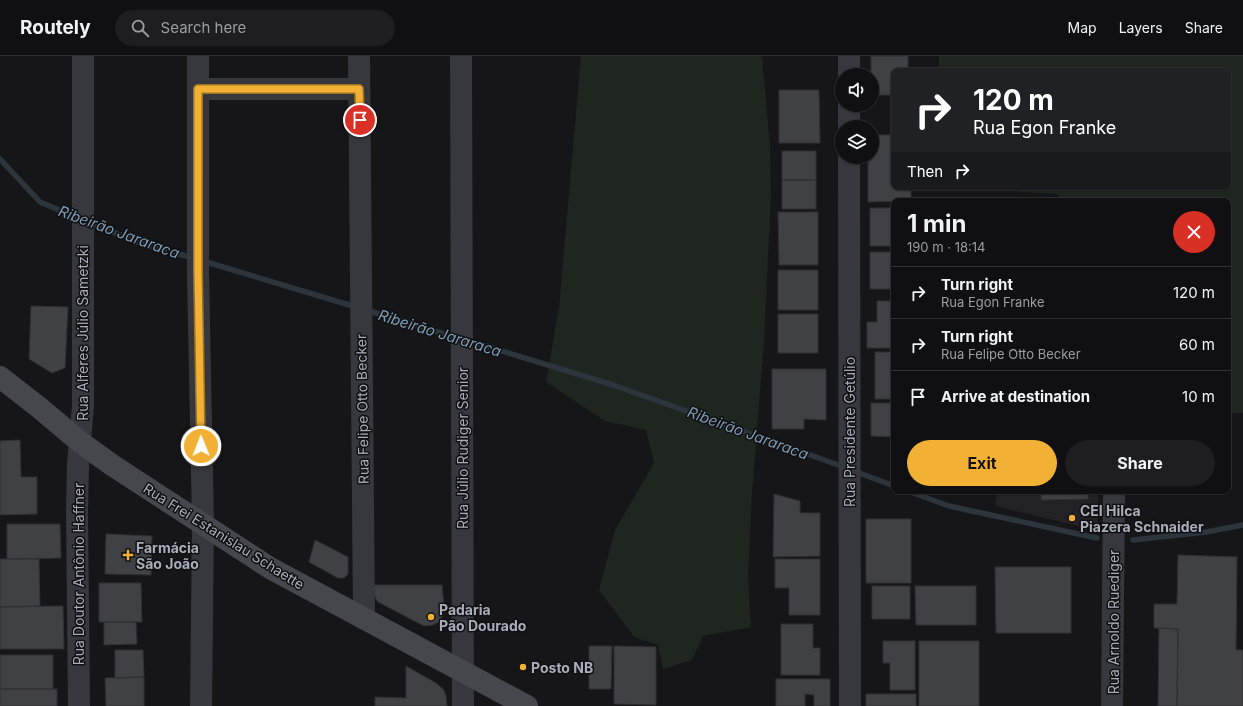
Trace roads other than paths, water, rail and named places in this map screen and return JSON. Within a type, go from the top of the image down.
[{"type":"main road","name":"Rua Frei Estanislau Schaette","points":[[0,377],[80,442],[270,568],[527,706]]},
{"type":"street","name":"Rua Alferes Júlio Sametzki","points":[[80,442],[83,406],[84,56]]},
{"type":"street","points":[[198,56],[198,272],[203,525],[201,706]]},
{"type":"street","name":"Rua Felipe Otto Becker","points":[[359,56],[364,618]]},
{"type":"street","name":"Rua Júlio Rudiger Senior","points":[[461,56],[463,706]]},
{"type":"street","points":[[849,56],[849,68]]},
{"type":"street","points":[[198,89],[359,89]]},
{"type":"street","name":"Rua Presidente Getúlio","points":[[849,164],[850,706]]},
{"type":"street","name":"Rua Doutor Antônio Haffner","points":[[79,706],[77,512],[80,442]]},
{"type":"street","name":"Rua Arnoldo Ruediger","points":[[1112,706],[1114,494]]},
{"type":"waterway","name":"Ribeirão Jararaca","points":[[0,159],[40,202],[78,218]]},
{"type":"waterway","name":"Ribeirão Jararaca","points":[[88,222],[140,243],[193,258]]},
{"type":"waterway","name":"Ribeirão Jararaca","points":[[203,261],[356,307]]},
{"type":"waterway","name":"Ribeirão Jararaca","points":[[366,310],[457,338]]},
{"type":"waterway","name":"Ribeirão Jararaca","points":[[466,340],[613,385],[844,467]]},
{"type":"waterway","name":"Ribeirão Jararaca","points":[[854,471],[891,485]]},
{"type":"waterway","name":"Ribeirão Jararaca","points":[[916,494],[949,506],[1097,538]]},
{"type":"waterway","name":"Ribeirão Jararaca","points":[[1133,540],[1206,532],[1243,525]]},
{"type":"place","name":"CEI Hilca Piazera Schnaider","points":[[1072,518]]},
{"type":"place","name":"Farmácia São João","points":[[128,555]]},
{"type":"place","name":"Padaria Pão Dourado","points":[[431,617]]},
{"type":"place","name":"Posto NB","points":[[523,667]]}]
